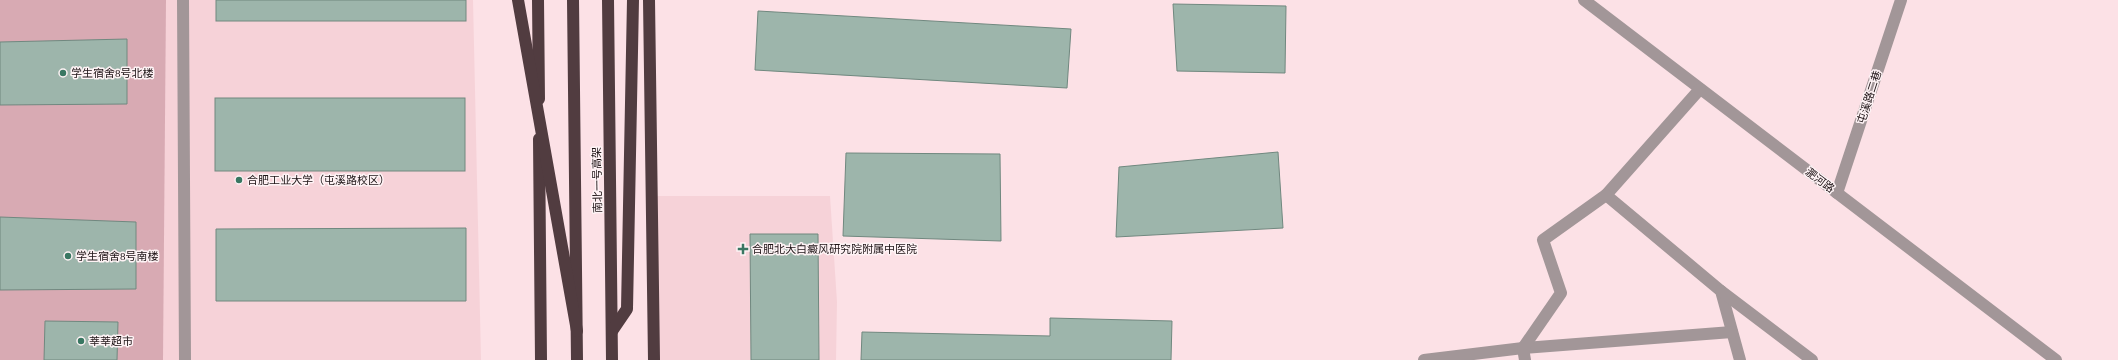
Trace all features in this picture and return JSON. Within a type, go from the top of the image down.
[{"type":"highway","points":[[518,0],[577,331]]},
{"type":"highway","points":[[538,0],[541,360]]},
{"type":"highway","name":"南北一号高架","points":[[573,0],[577,360]]},
{"type":"highway","name":"南北一号高架","points":[[608,0],[612,360]]},
{"type":"highway","points":[[612,331],[627,309],[633,0]]},
{"type":"highway","points":[[649,0],[654,360]]},
{"type":"street","points":[[183,0],[184,360]]},
{"type":"street","name":"淝河路","points":[[1584,0],[2056,360]]},
{"type":"street","name":"屯溪路二巷","points":[[1837,193],[1901,0]]},
{"type":"street","points":[[1525,360],[1523,348],[1561,293],[1543,240],[1606,195],[1700,89]]},
{"type":"street","points":[[1606,195],[1721,290],[1812,360]]},
{"type":"street","points":[[1721,290],[1740,360]]},
{"type":"street","points":[[1424,360],[1523,348],[1732,332]]},
{"type":"shaded area","name":"合肥工业大学（屯溪路校区）","points":[[0,0],[473,0],[481,360],[0,360]]},
{"type":"shaded area","points":[[0,0],[166,0],[163,360],[0,360]]},
{"type":"shaded area","name":"合肥北大白癜风研究院附属中医院","points":[[652,196],[830,196],[837,302],[836,360],[654,360]]},
{"type":"building","points":[[216,0],[466,0],[466,21],[216,21]]},
{"type":"building","points":[[1173,4],[1286,6],[1285,73],[1177,71]]},
{"type":"building","points":[[758,11],[1071,29],[1067,88],[755,70]]},
{"type":"building","name":"学生宿舍8号北楼","points":[[127,39],[127,104],[0,105],[0,42]]},
{"type":"building","points":[[215,98],[465,98],[465,171],[215,171]]},
{"type":"building","points":[[1278,152],[1283,228],[1116,237],[1119,167]]},
{"type":"building","points":[[846,153],[1000,154],[1001,241],[843,236]]},
{"type":"building","name":"学生宿舍8号南楼","points":[[0,217],[136,222],[136,289],[0,290]]},
{"type":"building","points":[[466,228],[466,301],[216,301],[216,229]]},
{"type":"building","points":[[750,234],[818,234],[819,360],[751,360]]},
{"type":"building","points":[[1050,318],[1172,321],[1171,360],[861,360],[862,332],[1050,336]]},
{"type":"building","name":"莘莘超市","points":[[45,321],[118,322],[117,360],[44,360]]},
{"type":"place","name":"学生宿舍8号北楼","points":[[63,73]]},
{"type":"place","name":"合肥工业大学（屯溪路校区）","points":[[239,180]]},
{"type":"place","name":"合肥北大白癜风研究院附属中医院","points":[[743,249]]},
{"type":"place","name":"学生宿舍8号南楼","points":[[68,256]]},
{"type":"place","name":"莘莘超市","points":[[81,341]]}]
